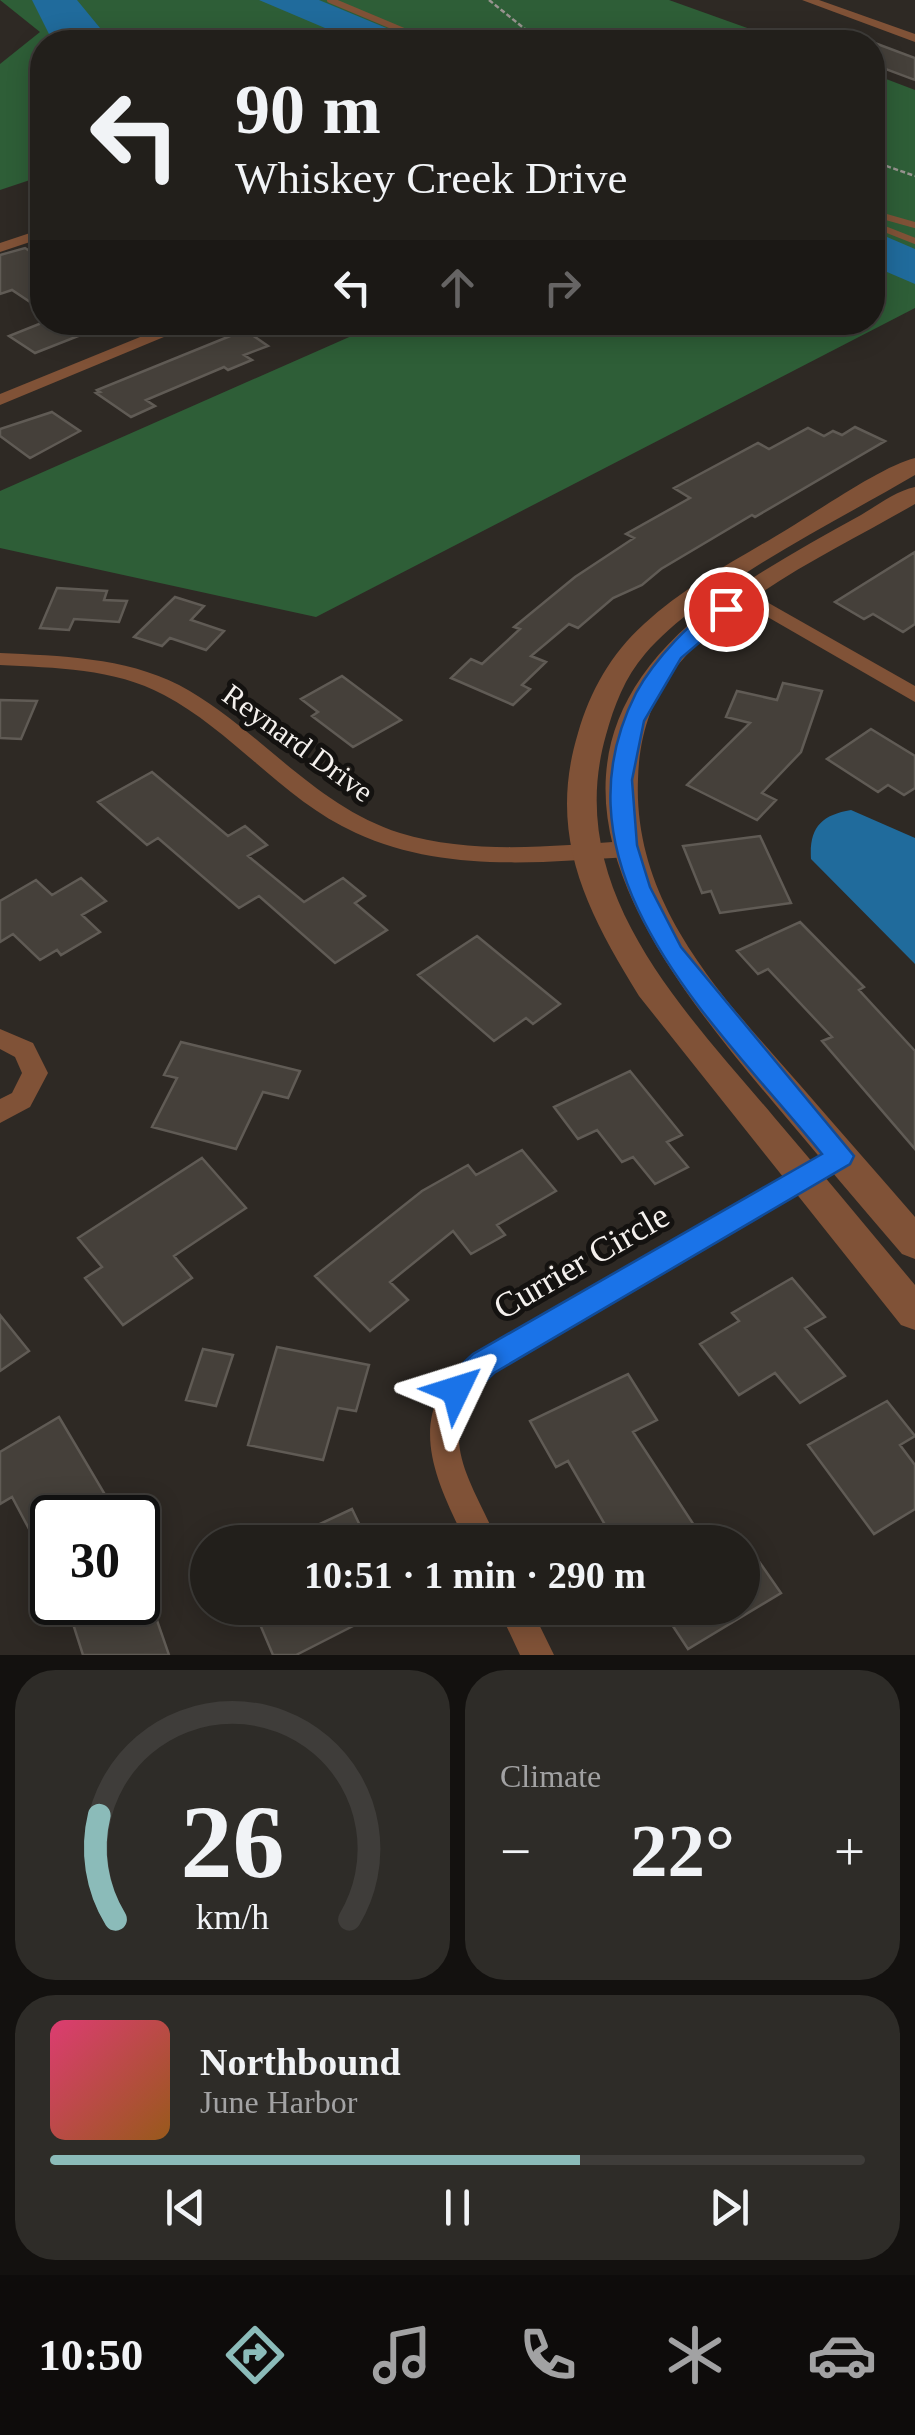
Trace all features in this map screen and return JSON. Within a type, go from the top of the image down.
[{"type":"street","points":[[808,0],[915,38]]},
{"type":"street","points":[[890,29],[915,20]]},
{"type":"street","points":[[0,248],[30,237]]},
{"type":"street","points":[[0,400],[160,335]]},
{"type":"street","points":[[915,465],[732,588],[651,686],[633,721],[620,780],[627,849],[638,887],[672,952],[915,1243]]},
{"type":"street","points":[[915,494],[665,618],[634,649],[609,686],[585,748],[580,804],[585,852],[598,895],[632,962],[682,1031],[915,1313]]},
{"type":"street","points":[[732,588],[915,695]]},
{"type":"street","name":"Reynard Drive","points":[[0,658],[102,667],[169,689],[213,717],[335,813],[398,841],[466,853],[627,849]]},
{"type":"street","points":[[0,1039],[22,1046],[32,1056],[35,1073],[21,1100],[0,1112]]},
{"type":"street","name":"Currier Circle","points":[[474,1525],[448,1466],[442,1426],[456,1390],[483,1364],[840,1156]]},
{"type":"street","points":[[522,1625],[536,1655]]},
{"type":"lane","points":[[330,0],[401,30]]},
{"type":"lane","points":[[885,217],[915,225]]},
{"type":"lane","points":[[885,229],[915,241]]},
{"type":"path","points":[[488,0],[526,30]]},
{"type":"path","points":[[885,166],[915,176]]},
{"type":"green space","points":[[0,0],[669,0],[753,30],[38,30]]},
{"type":"green space","points":[[30,40],[30,180],[0,190],[0,64]]},
{"type":"green space","points":[[885,79],[915,90],[915,308],[885,323]]},
{"type":"green space","points":[[354,335],[863,335],[316,617],[0,548],[0,491]]},
{"type":"water","points":[[32,0],[77,0],[100,28],[100,30],[47,30]]},
{"type":"water","points":[[259,0],[319,0],[391,30],[330,30]]},
{"type":"water","points":[[885,236],[915,249],[915,284],[885,271]]},
{"type":"water","points":[[851,810],[915,838],[915,964],[811,859],[812,839],[819,825],[832,815]]},
{"type":"building","points":[[885,47],[915,58],[915,80],[885,69]]},
{"type":"building","points":[[25,248],[30,251],[30,302],[12,290],[0,294],[0,255]]},
{"type":"building","points":[[30,328],[30,335],[81,335],[35,353],[9,336]]},
{"type":"building","points":[[233,335],[252,335],[268,346],[244,355],[252,360],[228,370],[224,367],[146,400],[155,406],[131,417],[97,390]]},
{"type":"building","points":[[52,412],[80,431],[30,458],[0,436],[0,429]]},
{"type":"building","points":[[855,427],[885,441],[755,517],[752,515],[661,569],[642,585],[613,598],[578,628],[569,624],[531,656],[546,662],[522,685],[530,689],[513,705],[451,678],[471,659],[482,664],[520,629],[514,627],[575,577],[634,538],[626,534],[690,498],[674,488],[758,443],[769,449],[808,428],[824,436],[833,431],[842,435]]},
{"type":"building","points":[[915,552],[915,624],[903,632],[873,614],[864,619],[835,602]]},
{"type":"building","points":[[57,588],[107,591],[104,600],[127,601],[119,622],[74,619],[69,630],[40,628]]},
{"type":"building","points":[[175,597],[204,606],[191,620],[224,631],[206,650],[170,638],[162,646],[134,637]]},
{"type":"building","points":[[342,676],[401,720],[353,747],[312,716],[318,712],[301,699]]},
{"type":"building","points":[[783,683],[822,691],[801,752],[762,793],[776,800],[757,820],[687,785],[750,723],[726,717],[737,691],[777,700]]},
{"type":"building","points":[[0,700],[37,701],[21,739],[0,738]]},
{"type":"building","points":[[871,729],[915,756],[915,788],[904,795],[888,785],[878,792],[827,759]]},
{"type":"building","points":[[152,772],[228,836],[245,826],[267,845],[248,856],[304,902],[343,878],[365,896],[355,903],[387,930],[335,963],[259,896],[239,908],[158,838],[147,845],[98,802]]},
{"type":"building","points":[[760,836],[791,903],[720,913],[711,891],[702,893],[683,846]]},
{"type":"building","points":[[81,878],[106,901],[82,915],[100,932],[61,955],[57,950],[40,960],[13,934],[0,942],[0,901],[36,880],[52,895]]},
{"type":"building","points":[[800,922],[864,987],[859,990],[915,1051],[915,1149],[822,1041],[832,1037],[768,969],[758,974],[737,951]]},
{"type":"building","points":[[477,936],[560,1004],[533,1024],[526,1018],[494,1041],[418,975]]},
{"type":"building","points":[[181,1042],[300,1071],[288,1098],[263,1092],[236,1149],[152,1127],[177,1078],[164,1075]]},
{"type":"building","points":[[630,1071],[682,1135],[667,1142],[688,1167],[655,1184],[633,1157],[622,1162],[597,1130],[578,1139],[554,1107]]},
{"type":"building","points":[[522,1150],[556,1191],[497,1225],[505,1235],[471,1254],[453,1231],[390,1282],[408,1300],[370,1331],[315,1276],[422,1191],[468,1165],[476,1175]]},
{"type":"building","points":[[202,1158],[246,1208],[174,1256],[192,1278],[123,1325],[85,1278],[102,1267],[78,1238]]},
{"type":"building","points":[[792,1278],[825,1317],[805,1328],[845,1376],[800,1403],[775,1373],[739,1395],[700,1344],[739,1321],[732,1313]]},
{"type":"building","points":[[0,1315],[29,1351],[0,1371]]},
{"type":"building","points":[[277,1347],[369,1365],[356,1411],[338,1408],[323,1460],[248,1445]]},
{"type":"building","points":[[203,1349],[233,1355],[216,1406],[186,1400]]},
{"type":"building","points":[[628,1374],[657,1420],[633,1432],[694,1525],[605,1525],[568,1461],[556,1467],[530,1421]]},
{"type":"building","points":[[887,1401],[915,1436],[900,1445],[915,1465],[915,1509],[874,1534],[808,1445]]},
{"type":"building","points":[[59,1417],[105,1495],[30,1495],[30,1531],[12,1497],[0,1504],[0,1452]]},
{"type":"building","points":[[352,1509],[360,1525],[318,1525]]},
{"type":"building","points":[[760,1563],[781,1593],[760,1606]]},
{"type":"building","points":[[73,1625],[159,1625],[169,1655],[83,1655]]},
{"type":"building","points":[[260,1625],[355,1625],[296,1655],[273,1655]]},
{"type":"building","points":[[672,1625],[728,1625],[688,1649]]},
{"type":"route","points":[[456,1390],[483,1364],[840,1156],[746,1047],[672,952],[638,887],[625,845],[620,780],[633,721],[674,654],[726,609]]}]
